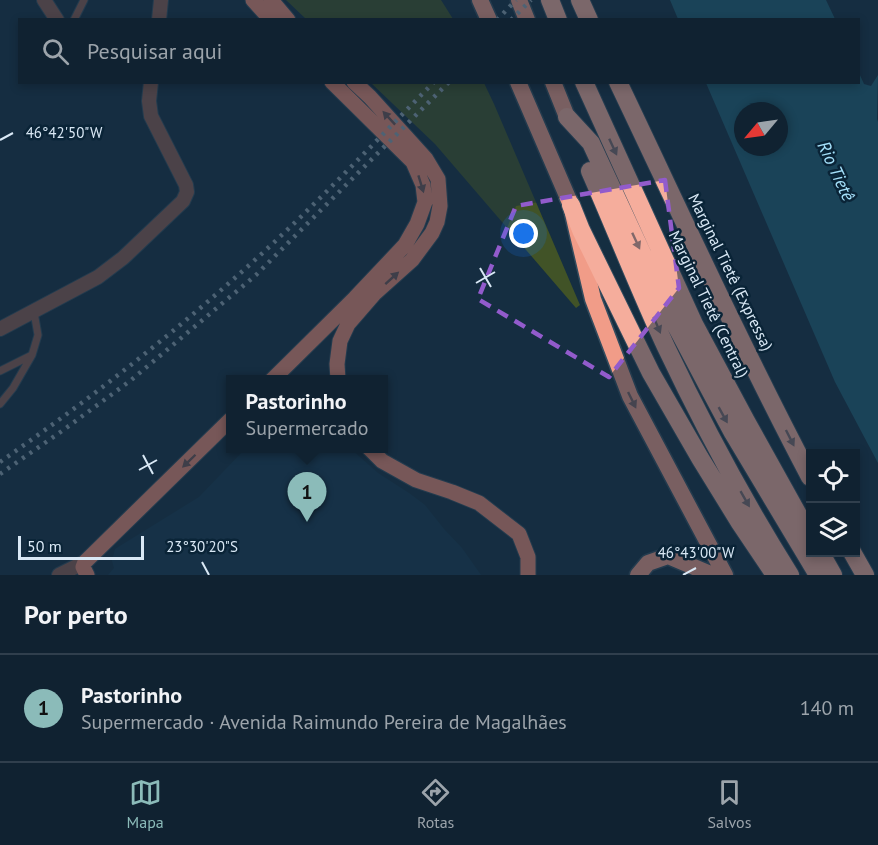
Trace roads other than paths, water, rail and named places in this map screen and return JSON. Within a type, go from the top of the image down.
[{"type":"highway","points":[[480,0],[488,18]]},
{"type":"highway","points":[[519,0],[526,18]]},
{"type":"highway","points":[[550,0],[557,18]]},
{"type":"highway","points":[[580,0],[588,18]]},
{"type":"highway","points":[[519,84],[581,230],[651,373],[734,514],[775,575]]},
{"type":"highway","points":[[554,84],[666,346],[722,458],[790,575]]},
{"type":"highway","name":"Marginal Tietê (Central)","points":[[585,84],[694,324],[806,529]]},
{"type":"highway","name":"Marginal Tietê (Expressa)","points":[[619,84],[806,469]]},
{"type":"highway","points":[[567,117],[591,143],[672,318],[733,433],[818,575]]},
{"type":"highway","points":[[571,205],[592,299],[630,396],[725,575]]},
{"type":"highway","points":[[638,575],[648,563],[668,556],[713,575]]},
{"type":"highway","points":[[823,557],[833,575]]},
{"type":"highway","points":[[855,557],[865,575]]},
{"type":"main road","points":[[253,0],[269,18]]},
{"type":"main road","points":[[271,0],[286,18]]},
{"type":"main road","points":[[277,375],[380,273],[405,245],[417,224],[425,202],[423,185],[413,162],[334,84]]},
{"type":"main road","points":[[338,375],[340,341],[348,324],[374,294],[412,261],[432,233],[440,206],[438,179],[426,159],[356,84]]},
{"type":"main road","points":[[323,329],[336,332],[340,341]]},
{"type":"main road","points":[[86,570],[226,425]]},
{"type":"main road","points":[[374,453],[382,461],[416,480],[479,503],[519,534],[528,557],[528,575]]},
{"type":"street","points":[[44,0],[56,18]]},
{"type":"street","points":[[159,18],[161,0]]},
{"type":"street","points":[[0,329],[98,277],[123,258],[183,201],[187,192],[186,185],[151,116],[149,101],[151,84]]},
{"type":"street","points":[[59,575],[86,570]]},
{"type":"lane","points":[[75,18],[84,0]]},
{"type":"lane","points":[[0,404],[13,388],[32,355],[38,335],[34,312]]},
{"type":"lane","points":[[0,371],[32,355]]},
{"type":"water","points":[[670,0],[826,0],[835,18],[678,18]]},
{"type":"water","name":"Rio Tietê","points":[[860,75],[864,84],[871,86],[878,75],[878,463],[835,382],[737,156],[788,156],[788,102],[734,102],[734,148],[706,84],[860,84]]},
{"type":"railway","points":[[499,18],[516,0]]},
{"type":"railway","points":[[513,18],[531,0]]},
{"type":"railway","points":[[0,462],[126,369],[217,294],[294,223],[432,84]]},
{"type":"railway","points":[[0,474],[130,381],[256,275],[447,84]]},
{"type":"place","name":"Pastorinho","points":[[307,522]]}]
